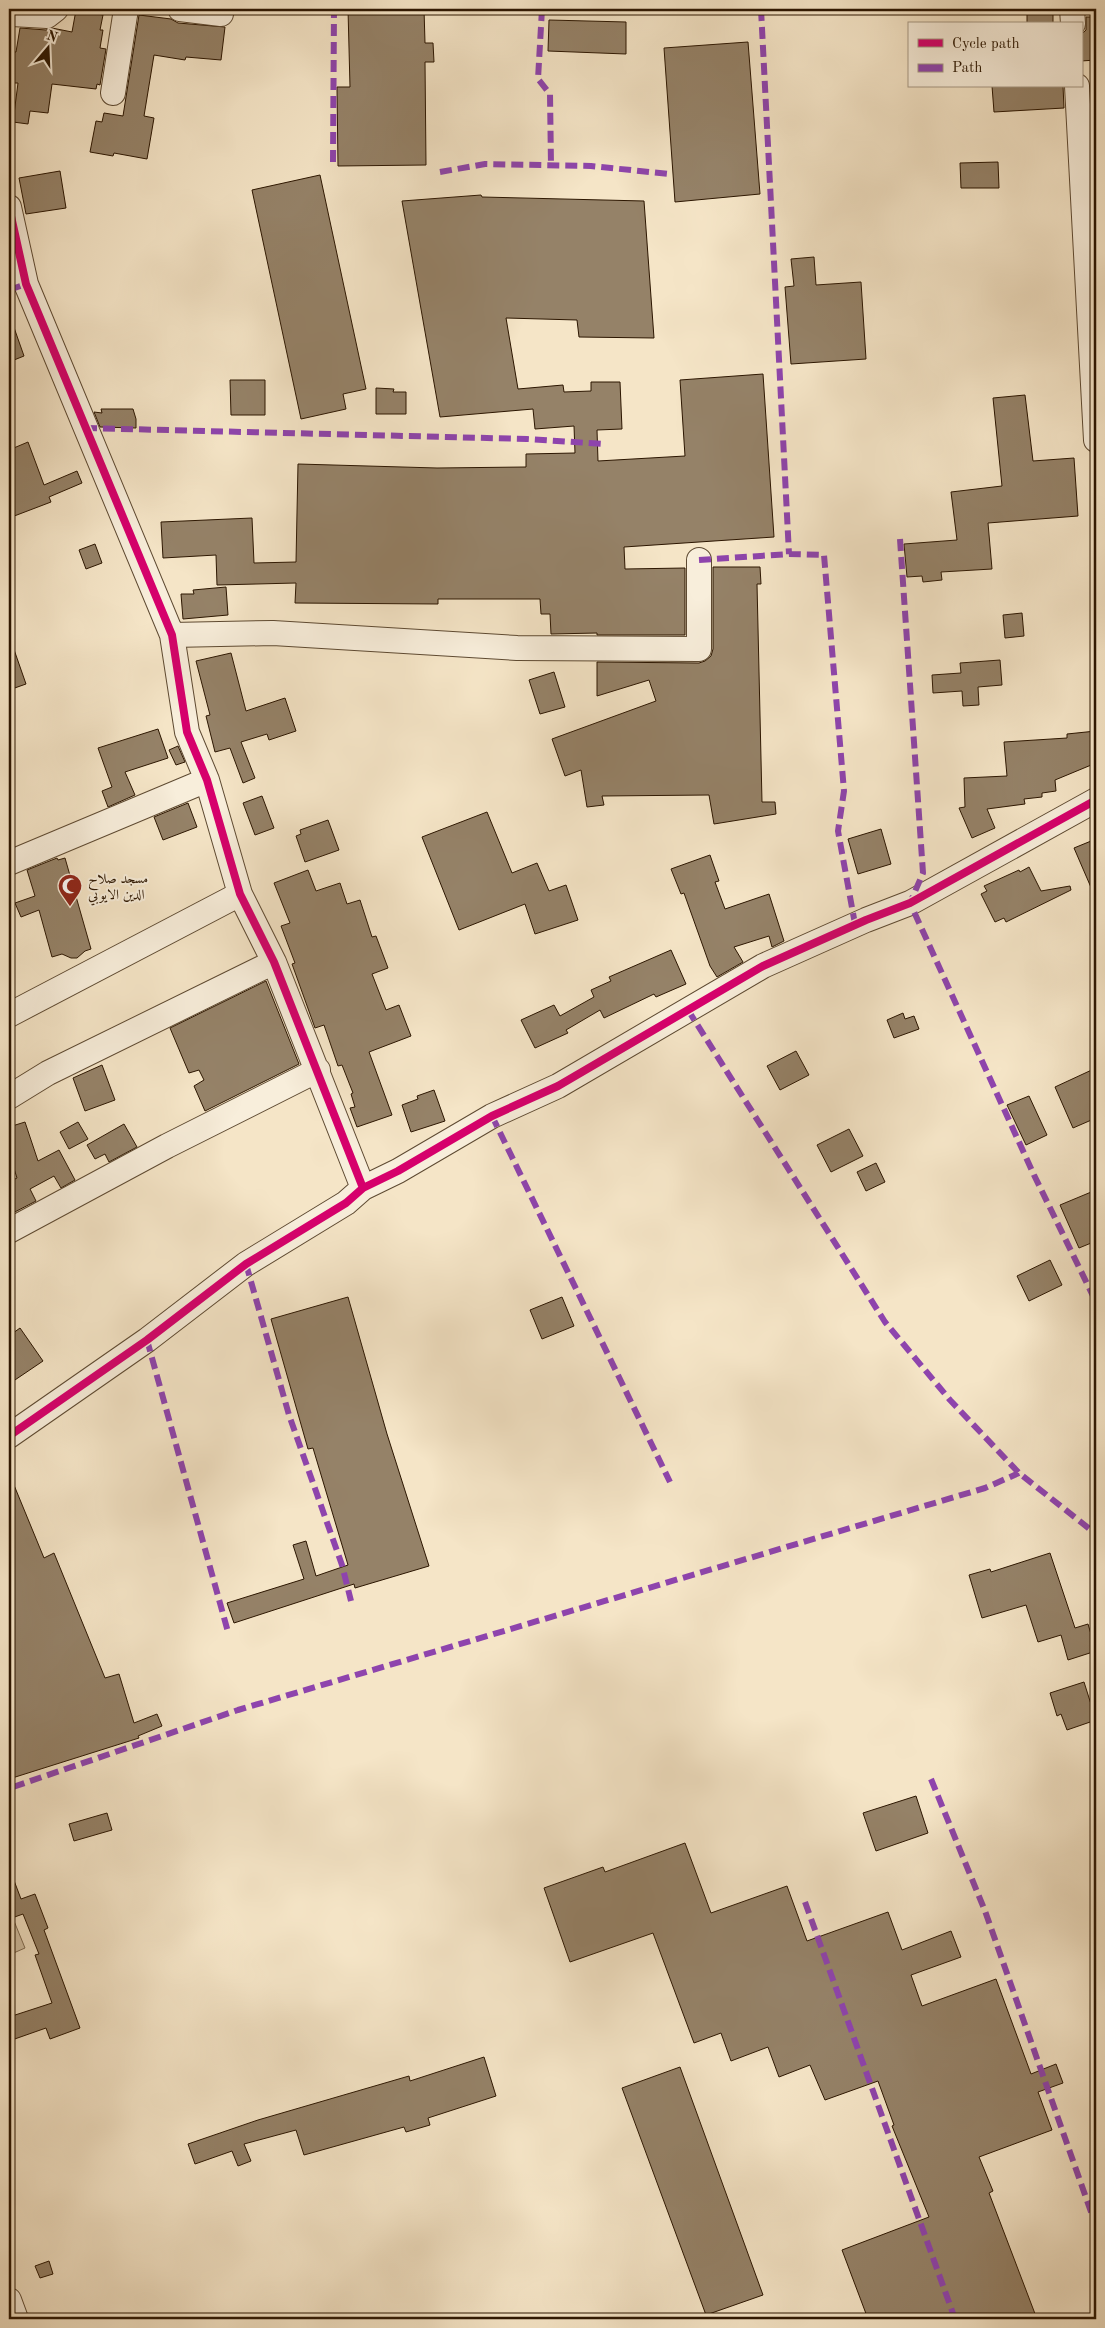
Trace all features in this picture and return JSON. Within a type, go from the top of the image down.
[{"type":"street","points":[[11,17],[48,16],[56,9]]},
{"type":"street","points":[[113,93],[126,9]]},
{"type":"street","points":[[180,9],[222,14]]},
{"type":"street","points":[[1072,9],[1073,22]]},
{"type":"street","points":[[1077,88],[1096,440]]},
{"type":"street","points":[[9,207],[26,284],[172,635],[187,732],[206,780],[240,894],[274,962],[363,1188]]},
{"type":"street","points":[[172,635],[273,633],[517,648],[699,649],[698,560]]},
{"type":"street","points":[[9,864],[206,780]]},
{"type":"street","points":[[9,1436],[147,1340],[246,1264],[346,1203],[363,1188],[398,1171],[492,1116],[558,1086],[763,966],[861,922],[910,903],[1096,800]]},
{"type":"street","points":[[9,1015],[240,894]]},
{"type":"street","points":[[9,1096],[48,1073],[274,962]]},
{"type":"street","points":[[9,1232],[167,1146],[318,1070]]},
{"type":"street","points":[[9,2300],[16,2319]]},
{"type":"shaded area","points":[[14,1921],[25,1948],[9,1955],[9,1923]]},
{"type":"building","points":[[348,9],[424,9],[425,43],[433,43],[434,62],[425,62],[426,165],[338,166],[337,87],[350,87]]},
{"type":"building","points":[[1027,9],[1053,9],[1053,22],[1027,22]]},
{"type":"building","points":[[76,10],[103,15],[100,30],[103,30],[100,48],[106,49],[100,85],[97,84],[96,89],[52,84],[48,113],[30,111],[28,124],[13,122],[18,83],[9,83],[9,52],[16,52],[20,28],[46,30],[52,28],[72,32]]},
{"type":"building","points":[[139,15],[171,19],[178,23],[225,27],[221,60],[186,57],[185,60],[154,55],[144,116],[154,118],[147,159],[114,153],[113,156],[90,152],[96,121],[102,122],[104,113],[123,116]]},
{"type":"building","points":[[1086,17],[1096,17],[1096,60],[1082,61],[1082,34],[1086,30]]},
{"type":"building","points":[[549,20],[626,22],[626,54],[548,51]]},
{"type":"building","points":[[748,42],[760,194],[675,202],[664,48]]},
{"type":"building","points":[[992,88],[1063,88],[1064,108],[994,112]]},
{"type":"building","points":[[998,162],[999,188],[961,188],[960,163]]},
{"type":"building","points":[[60,171],[66,208],[26,214],[19,178]]},
{"type":"building","points":[[320,175],[366,389],[343,394],[346,409],[301,419],[252,190]]},
{"type":"building","points":[[481,195],[482,197],[644,201],[654,338],[579,337],[577,320],[506,318],[518,389],[563,385],[564,392],[591,391],[591,382],[620,382],[622,429],[597,430],[598,461],[685,456],[680,380],[763,374],[774,537],[624,547],[625,569],[685,568],[685,635],[551,634],[550,614],[541,614],[540,599],[438,599],[438,604],[295,603],[296,583],[217,585],[216,555],[163,558],[161,522],[252,518],[254,563],[296,562],[298,464],[437,468],[526,467],[526,454],[575,453],[574,426],[535,429],[533,409],[440,417],[402,201]]},
{"type":"building","points":[[814,257],[816,285],[861,282],[866,359],[791,364],[785,287],[794,286],[791,259]]},
{"type":"building","points":[[9,319],[11,319],[24,356],[9,362]]},
{"type":"building","points":[[230,380],[265,380],[265,415],[231,415]]},
{"type":"building","points":[[376,388],[394,389],[393,392],[406,392],[406,414],[376,414]]},
{"type":"building","points":[[1025,395],[1033,461],[1074,458],[1078,516],[988,523],[992,569],[941,572],[942,580],[923,582],[922,576],[907,577],[904,544],[957,540],[951,492],[1002,486],[993,398]]},
{"type":"building","points":[[101,409],[133,409],[136,428],[100,427],[94,412],[102,413]]},
{"type":"building","points":[[28,442],[44,485],[77,471],[82,483],[49,497],[51,502],[9,518],[9,450]]},
{"type":"building","points":[[95,544],[102,563],[86,569],[79,550]]},
{"type":"building","points":[[713,567],[760,567],[761,584],[757,584],[762,802],[775,802],[776,814],[714,824],[709,795],[602,796],[604,805],[587,807],[581,770],[565,776],[552,739],[656,701],[649,680],[597,696],[597,662],[699,663],[711,656],[713,649]]},
{"type":"building","points":[[226,587],[228,615],[183,619],[181,594],[194,594],[193,590]]},
{"type":"building","points":[[1022,613],[1024,636],[1005,638],[1003,615]]},
{"type":"building","points":[[9,641],[11,641],[26,684],[9,690]]},
{"type":"building","points":[[231,653],[246,711],[285,698],[296,731],[269,740],[267,734],[241,742],[255,778],[243,783],[230,748],[215,752],[206,716],[210,715],[196,661]]},
{"type":"building","points":[[1000,660],[1002,685],[978,687],[979,705],[963,706],[962,691],[933,693],[932,675],[961,673],[960,663]]},
{"type":"building","points":[[554,672],[565,707],[540,714],[529,680]]},
{"type":"building","points":[[158,729],[168,758],[125,772],[135,795],[108,807],[102,791],[112,787],[98,748]]},
{"type":"building","points":[[1096,731],[1096,763],[1055,780],[1056,791],[1042,793],[1042,797],[1024,799],[1025,804],[987,809],[995,828],[972,838],[959,808],[965,807],[964,778],[1007,776],[1004,742],[1067,738],[1067,734]]},
{"type":"building","points":[[178,746],[185,762],[176,765],[169,750]]},
{"type":"building","points":[[262,796],[274,828],[255,835],[243,803]]},
{"type":"building","points":[[188,803],[197,827],[163,840],[154,817]]},
{"type":"building","points":[[487,812],[512,873],[537,863],[549,891],[566,885],[578,920],[535,934],[525,904],[459,930],[422,837]]},
{"type":"building","points":[[328,820],[339,850],[305,862],[296,836],[301,834],[300,830]]},
{"type":"building","points":[[881,829],[891,864],[858,874],[848,839]]},
{"type":"building","points":[[1096,839],[1096,899],[1074,848]]},
{"type":"building","points":[[710,855],[719,881],[715,882],[725,909],[769,894],[784,941],[772,947],[769,936],[734,947],[743,962],[717,977],[710,966],[684,893],[681,894],[671,869]]},
{"type":"building","points":[[57,858],[58,860],[65,858],[91,949],[85,951],[77,958],[71,958],[62,954],[52,957],[39,910],[21,917],[15,903],[35,896],[27,870]]},
{"type":"building","points":[[1029,867],[1041,891],[1070,886],[1071,890],[1006,922],[1004,918],[995,922],[981,894],[987,891],[984,886]]},
{"type":"building","points":[[308,870],[316,891],[340,883],[347,904],[360,900],[372,937],[376,936],[388,968],[372,974],[386,1010],[399,1005],[411,1036],[369,1052],[392,1115],[357,1127],[350,1108],[355,1107],[351,1094],[353,1093],[342,1065],[338,1066],[324,1025],[315,1028],[292,964],[295,963],[281,926],[290,923],[274,883]]},
{"type":"building","points":[[671,950],[686,984],[656,997],[654,994],[604,1018],[600,1010],[566,1030],[568,1033],[535,1048],[521,1020],[554,1005],[560,1016],[594,997],[591,990],[611,981],[609,977]]},
{"type":"building","points":[[266,981],[299,1064],[205,1111],[194,1086],[204,1080],[199,1070],[189,1073],[170,1028]]},
{"type":"building","points":[[903,1013],[905,1019],[914,1016],[919,1029],[894,1038],[887,1020]]},
{"type":"building","points":[[796,1051],[809,1075],[780,1090],[767,1066]]},
{"type":"building","points":[[102,1065],[115,1100],[85,1111],[73,1078]]},
{"type":"building","points":[[1096,1068],[1096,1118],[1073,1128],[1055,1087]]},
{"type":"building","points":[[434,1090],[445,1121],[411,1132],[402,1105],[418,1099],[417,1096]]},
{"type":"building","points":[[1029,1096],[1047,1135],[1026,1145],[1007,1105]]},
{"type":"building","points":[[25,1122],[38,1161],[59,1150],[75,1180],[61,1188],[54,1176],[30,1189],[36,1201],[9,1215],[9,1182],[17,1178],[9,1153],[9,1127]]},
{"type":"building","points":[[78,1122],[88,1139],[69,1149],[60,1132]]},
{"type":"building","points":[[124,1124],[137,1147],[109,1162],[105,1154],[95,1159],[87,1145]]},
{"type":"building","points":[[849,1129],[863,1156],[831,1172],[817,1145]]},
{"type":"building","points":[[876,1163],[885,1182],[866,1191],[857,1172]]},
{"type":"building","points":[[1096,1190],[1096,1241],[1079,1248],[1060,1205]]},
{"type":"building","points":[[1050,1260],[1062,1285],[1029,1301],[1017,1276]]},
{"type":"building","points":[[348,1297],[387,1434],[429,1566],[355,1588],[354,1584],[234,1623],[227,1603],[304,1579],[293,1545],[306,1541],[316,1576],[348,1565],[313,1448],[308,1449],[271,1319]]},
{"type":"building","points":[[562,1297],[574,1326],[542,1339],[530,1310]]},
{"type":"building","points":[[20,1328],[43,1361],[9,1384],[9,1336]]},
{"type":"building","points":[[9,1473],[44,1558],[54,1553],[105,1678],[119,1674],[134,1723],[157,1714],[162,1726],[138,1736],[139,1738],[9,1779]]},
{"type":"building","points":[[1050,1553],[1075,1628],[1088,1624],[1096,1651],[1068,1660],[1061,1635],[1038,1642],[1026,1605],[982,1618],[969,1575],[990,1569],[991,1572]]},
{"type":"building","points":[[1084,1682],[1096,1720],[1067,1730],[1061,1714],[1057,1716],[1050,1693]]},
{"type":"building","points":[[916,1796],[928,1833],[876,1851],[863,1813]]},
{"type":"building","points":[[107,1813],[112,1830],[74,1841],[69,1824]]},
{"type":"building","points":[[685,1843],[711,1913],[787,1886],[807,1941],[888,1912],[902,1950],[951,1931],[961,1957],[911,1975],[922,2006],[996,1979],[1031,2074],[1056,2064],[1063,2083],[1038,2092],[1052,2130],[979,2157],[993,2191],[989,2193],[1037,2319],[868,2319],[842,2250],[929,2217],[892,2126],[894,2125],[878,2081],[825,2100],[810,2065],[779,2077],[768,2047],[731,2061],[721,2033],[694,2043],[653,1933],[570,1962],[544,1888],[603,1867],[605,1872]]},
{"type":"building","points":[[10,1870],[21,1899],[35,1894],[48,1928],[44,1930],[80,2028],[50,2039],[46,2028],[9,2041],[9,2017],[52,2003],[35,1955],[39,1954],[23,1914],[9,1919]]},
{"type":"building","points":[[484,2057],[496,2096],[428,2118],[430,2125],[406,2132],[404,2127],[304,2155],[296,2130],[244,2144],[251,2161],[238,2166],[232,2151],[195,2164],[188,2144],[258,2120],[409,2076],[410,2081]]},
{"type":"building","points":[[680,2067],[763,2295],[706,2315],[622,2088]]},
{"type":"building","points":[[49,2261],[53,2274],[40,2278],[35,2266]]},
{"type":"marked path","points":[[333,162],[334,9]]},
{"type":"marked path","points":[[542,9],[538,79],[550,94],[551,165]]},
{"type":"marked path","points":[[761,9],[789,554]]},
{"type":"marked path","points":[[440,172],[485,164],[591,166],[669,174]]},
{"type":"marked path","points":[[9,290],[26,284]]},
{"type":"marked path","points":[[85,428],[527,439],[604,444]]},
{"type":"marked path","points":[[900,539],[923,873],[910,903],[1034,1175],[1096,1302]]},
{"type":"marked path","points":[[699,560],[789,554],[824,555],[844,791],[838,831],[855,924]]},
{"type":"marked path","points":[[688,1010],[885,1322],[950,1400],[1019,1473],[1096,1534]]},
{"type":"marked path","points":[[492,1116],[670,1482]]},
{"type":"marked path","points":[[246,1264],[289,1415],[342,1565],[351,1601]]},
{"type":"marked path","points":[[147,1340],[228,1632]]},
{"type":"marked path","points":[[13,1787],[238,1710],[985,1488],[1019,1473]]},
{"type":"marked path","points":[[931,1779],[985,1911],[1096,2226]]},
{"type":"marked path","points":[[805,1902],[955,2319]]},
{"type":"cycle path","points":[[9,207],[26,284],[172,635],[187,732],[207,780],[240,894],[274,962],[363,1188]]},
{"type":"cycle path","points":[[9,1436],[147,1340],[246,1264],[346,1203],[363,1188],[398,1171],[492,1116],[558,1086],[763,966],[866,920],[910,903],[1096,800]]},
{"type":"place","name":"مسجد صلاح الدين الايوبي","points":[[70,907]]}]
